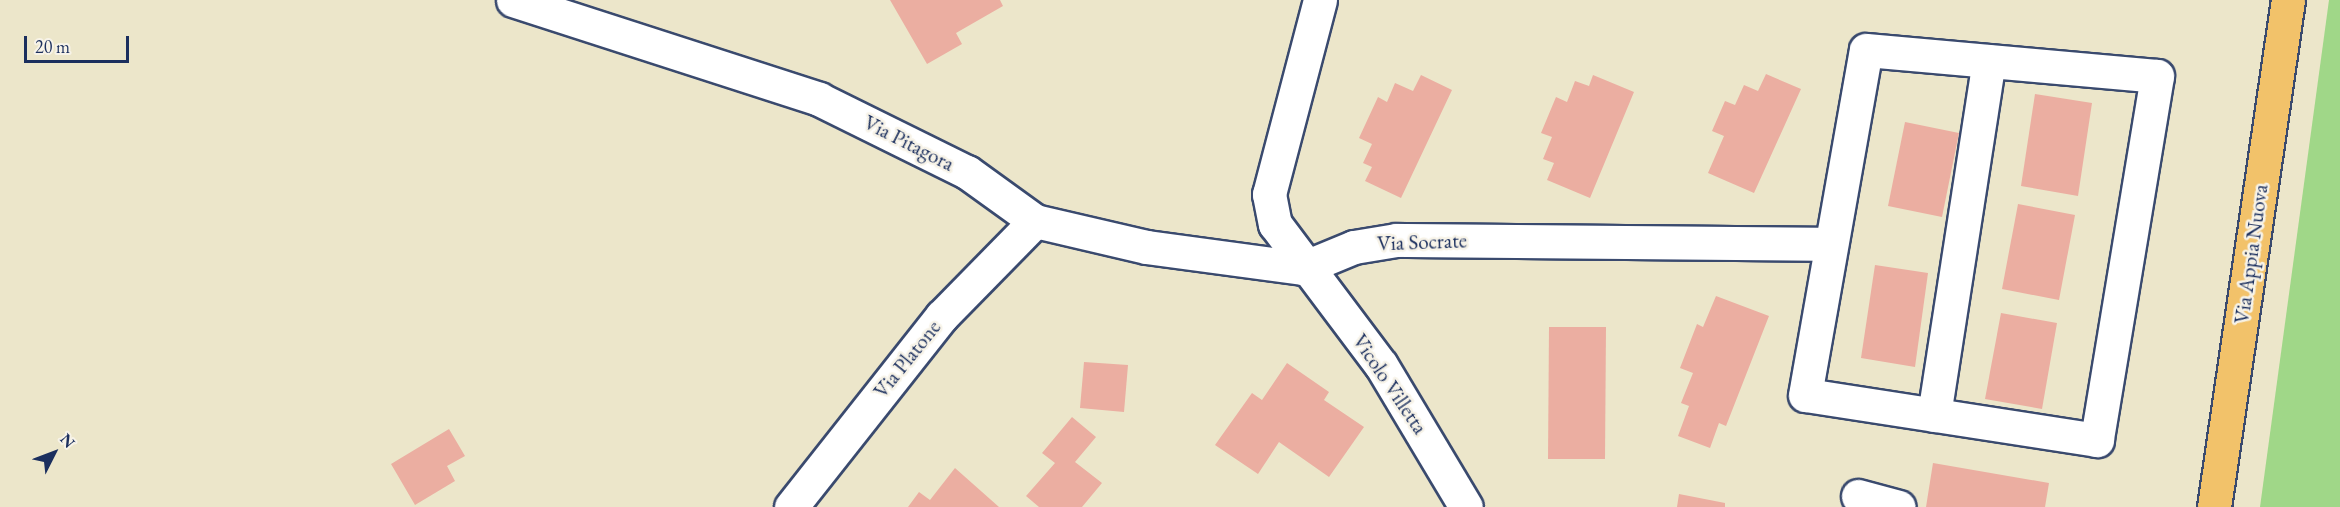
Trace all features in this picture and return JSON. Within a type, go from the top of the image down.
[{"type":"main road","name":"Via Appia Nuova","points":[[2214,507],[2288,0]]},
{"type":"street","name":"Via Pitagora","points":[[513,0],[819,99],[967,172],[1035,221],[1148,247],[1303,268]]},
{"type":"street","points":[[1303,268],[1275,224],[1269,194],[1320,0]]},
{"type":"street","points":[[1866,50],[2157,76],[2097,440],[1805,395],[1828,244],[1866,50]]},
{"type":"street","points":[[1934,415],[1989,61]]},
{"type":"street","name":"Via Platone","points":[[791,507],[942,316],[1035,221]]},
{"type":"street","name":"Via Socrate","points":[[1303,268],[1354,247],[1396,240],[1828,244]]},
{"type":"street","name":"Vicolo Villetta","points":[[1303,268],[1381,365],[1466,507]]},
{"type":"street","points":[[1858,496],[1899,507]]},
{"type":"green space","points":[[2329,0],[2340,0],[2340,507],[2260,507]]},
{"type":"building","points":[[890,0],[1000,0],[1003,6],[956,33],[962,44],[927,64]]},
{"type":"building","points":[[1766,74],[1801,89],[1754,193],[1708,173],[1724,136],[1712,131],[1725,101],[1735,105],[1744,85],[1758,91]]},
{"type":"building","points":[[1421,75],[1452,90],[1401,198],[1365,181],[1372,167],[1363,163],[1372,144],[1359,138],[1378,97],[1387,102],[1395,83],[1413,91]]},
{"type":"building","points":[[1593,75],[1634,92],[1590,198],[1547,180],[1554,163],[1543,159],[1552,137],[1541,133],[1556,97],[1567,102],[1575,81],[1589,86]]},
{"type":"building","points":[[2035,94],[2092,103],[2078,196],[2021,186]]},
{"type":"building","points":[[1905,122],[1959,133],[1942,217],[1888,206]]},
{"type":"building","points":[[2018,204],[2075,215],[2059,300],[2002,289]]},
{"type":"building","points":[[1875,265],[1928,273],[1915,367],[1861,358]]},
{"type":"building","points":[[1716,296],[1769,316],[1726,426],[1719,423],[1710,448],[1678,436],[1689,406],[1681,403],[1693,373],[1680,368],[1697,324],[1703,327]]},
{"type":"building","points":[[2001,313],[2057,323],[2042,409],[1985,399]]},
{"type":"building","points":[[1549,327],[1606,327],[1605,459],[1548,459]]},
{"type":"building","points":[[1084,362],[1128,365],[1124,412],[1080,408]]},
{"type":"building","points":[[1287,363],[1329,392],[1324,400],[1364,427],[1329,477],[1279,442],[1258,474],[1215,445],[1252,393],[1262,400]]},
{"type":"building","points":[[1072,417],[1096,437],[1075,462],[1102,483],[1082,507],[1039,507],[1026,496],[1055,463],[1042,453]]},
{"type":"building","points":[[449,429],[465,456],[447,466],[455,481],[415,505],[391,464]]},
{"type":"building","points":[[1933,463],[2049,483],[2045,507],[1926,507]]},
{"type":"building","points":[[955,468],[999,507],[908,507],[919,492],[930,500]]},
{"type":"building","points":[[1679,494],[1725,503],[1725,507],[1677,507]]}]
